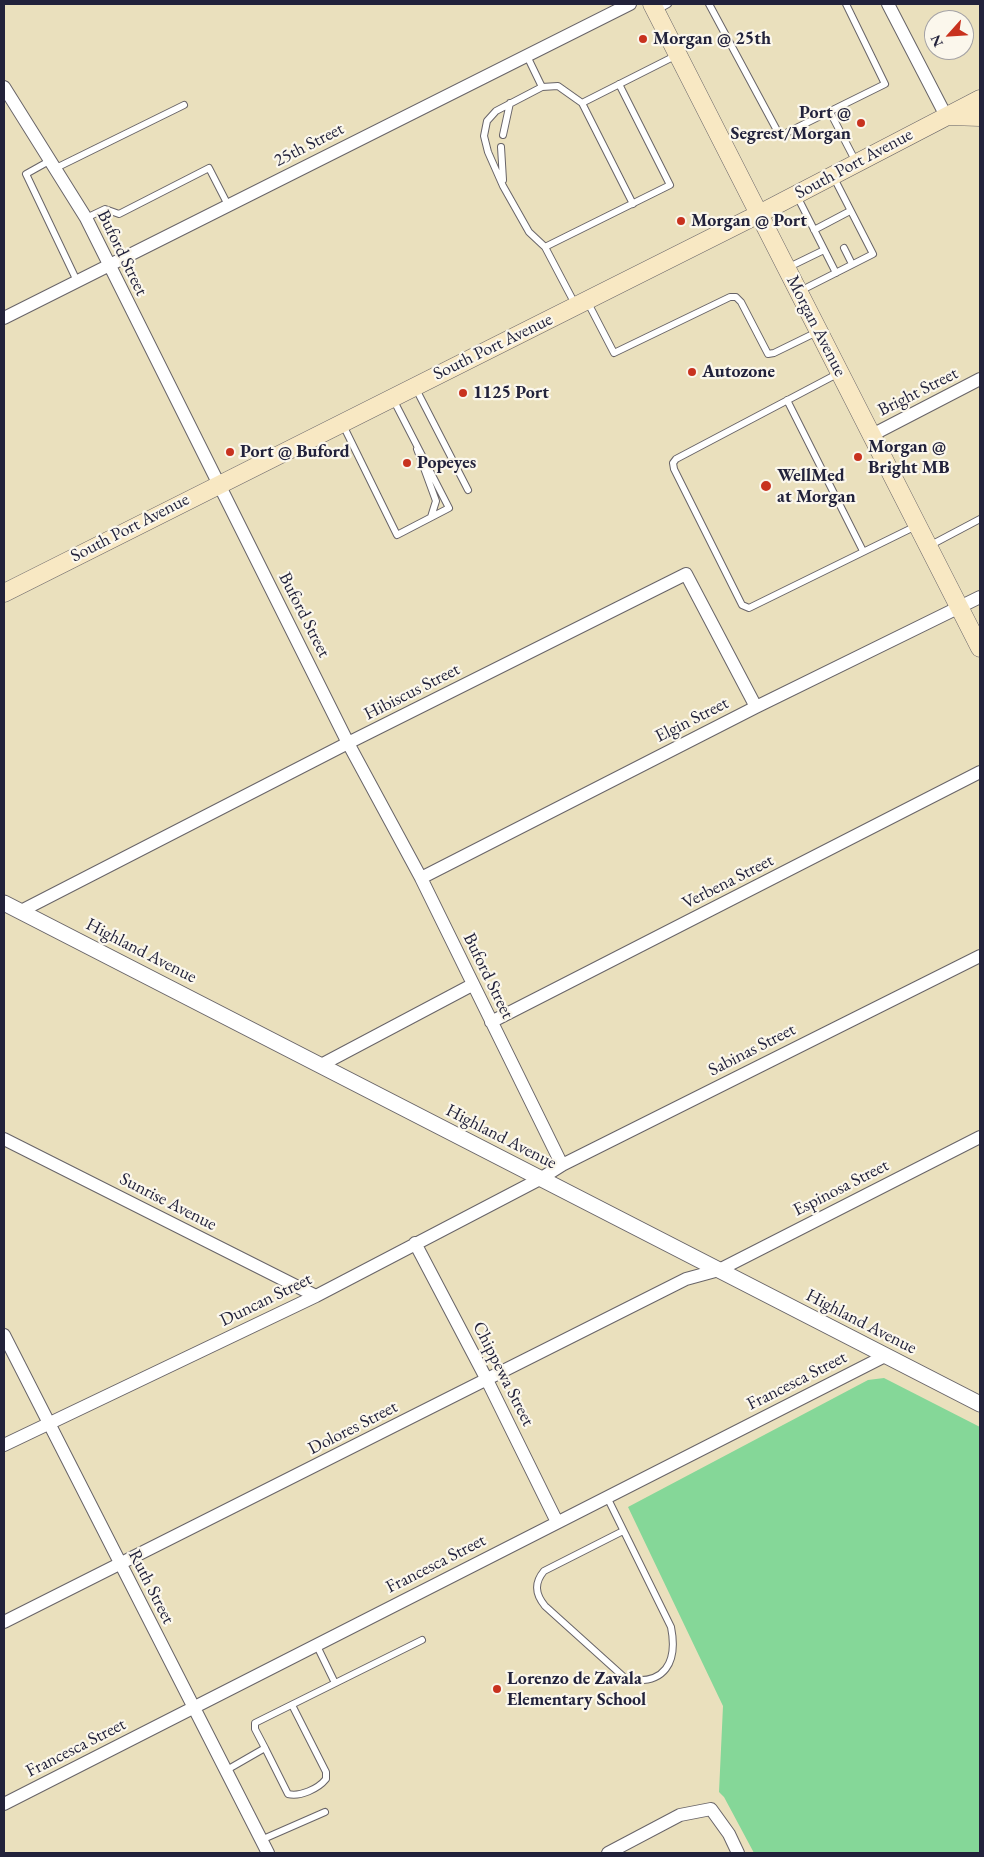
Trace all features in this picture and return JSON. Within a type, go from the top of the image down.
[{"type":"main road","name":"Morgan Avenue","points":[[659,6],[678,54],[980,648]]},
{"type":"main road","name":"South Port Avenue","points":[[4,593],[759,214],[980,99]]},
{"type":"main road","points":[[946,116],[980,118]]},
{"type":"street","name":"25th Street","points":[[4,318],[630,4]]},
{"type":"street","points":[[888,4],[946,116]]},
{"type":"street","name":"Buford Street","points":[[4,87],[86,218],[348,743],[420,878],[562,1165]]},
{"type":"street","name":"Bright Street","points":[[872,435],[980,379]]},
{"type":"street","name":"Hibiscus Street","points":[[21,911],[348,743],[686,574],[756,707]]},
{"type":"street","name":"Elgin Street","points":[[420,878],[756,707],[980,597]]},
{"type":"street","name":"Verbena Street","points":[[491,1022],[980,772]]},
{"type":"street","name":"Highland Avenue","points":[[4,903],[980,1404]]},
{"type":"street","name":"Sabinas Street","points":[[540,1179],[562,1165],[980,956]]},
{"type":"street","points":[[321,1065],[472,985]]},
{"type":"street","name":"Espinosa Street","points":[[718,1270],[980,1137]]},
{"type":"street","name":"Sunrise Avenue","points":[[4,1139],[316,1296]]},
{"type":"street","name":"Duncan Street","points":[[4,1444],[48,1425],[316,1296],[540,1179]]},
{"type":"street","name":"Chippewa Street","points":[[416,1243],[488,1380],[557,1522]]},
{"type":"street","name":"Dolores Street","points":[[4,1622],[686,1279],[718,1270]]},
{"type":"street","name":"Ruth Street","points":[[4,1335],[266,1853]]},
{"type":"street","name":"Francesca Street","points":[[4,1804],[885,1356]]},
{"type":"street","points":[[608,1853],[680,1815],[711,1809],[729,1834],[738,1853]]},
{"type":"lane","points":[[709,4],[780,136],[884,84],[846,4]]},
{"type":"lane","points":[[582,103],[678,54]]},
{"type":"lane","points":[[527,56],[542,87]]},
{"type":"lane","points":[[546,247],[670,185],[619,84]]},
{"type":"lane","points":[[633,204],[582,103],[558,86],[542,87],[496,111],[486,121],[484,136],[488,152],[529,232],[546,247],[614,353],[620,352],[730,297],[736,297],[741,302],[768,354],[774,353],[819,331]]},
{"type":"lane","points":[[504,135],[510,103]]},
{"type":"lane","points":[[77,281],[26,174],[53,164],[184,104]]},
{"type":"lane","points":[[830,112],[856,163]]},
{"type":"lane","points":[[501,147],[504,186]]},
{"type":"lane","points":[[86,218],[105,209],[119,214],[209,168],[228,205]]},
{"type":"lane","points":[[799,292],[873,254],[832,176]]},
{"type":"lane","points":[[797,194],[836,273]]},
{"type":"lane","points":[[814,230],[832,223],[850,211]]},
{"type":"lane","points":[[844,248],[852,264]]},
{"type":"lane","points":[[786,268],[824,250]]},
{"type":"lane","points":[[840,373],[676,459],[673,463],[674,469],[742,605],[749,608],[918,525]]},
{"type":"lane","points":[[414,386],[468,490]]},
{"type":"lane","points":[[342,422],[397,535],[449,508],[392,397]]},
{"type":"lane","points":[[787,400],[863,551]]},
{"type":"lane","points":[[414,438],[436,501],[430,518]]},
{"type":"lane","points":[[928,546],[980,518]]},
{"type":"lane","points":[[607,1497],[671,1627],[674,1644],[674,1653],[669,1664],[660,1674],[651,1679],[637,1681],[626,1679],[545,1606],[540,1599],[537,1588],[537,1580],[544,1571],[623,1531]]},
{"type":"lane","points":[[292,1704],[326,1772],[326,1779],[322,1784],[298,1796],[288,1794],[255,1729],[255,1722],[422,1640]]},
{"type":"lane","points":[[317,1646],[335,1683]]},
{"type":"lane","points":[[225,1771],[265,1748]]},
{"type":"lane","points":[[261,1840],[325,1812]]},
{"type":"green space","points":[[884,1378],[980,1427],[980,1853],[754,1853],[724,1797],[719,1792],[723,1706],[628,1507],[868,1380]]},
{"type":"place","name":"Morgan @ 25th","points":[[643,39]]},
{"type":"place","name":"Port @ Segrest/Morgan","points":[[861,123]]},
{"type":"place","name":"Morgan @ Port","points":[[681,221]]},
{"type":"place","name":"Autozone","points":[[692,372]]},
{"type":"place","name":"1125 Port","points":[[463,393]]},
{"type":"place","name":"Port @ Buford","points":[[230,452]]},
{"type":"place","name":"Morgan @ Bright MB","points":[[858,457]]},
{"type":"place","name":"Popeyes","points":[[407,463]]},
{"type":"place","name":"WellMed at Morgan","points":[[766,486]]},
{"type":"place","name":"Lorenzo de Zavala Elementary School","points":[[497,1689]]}]
